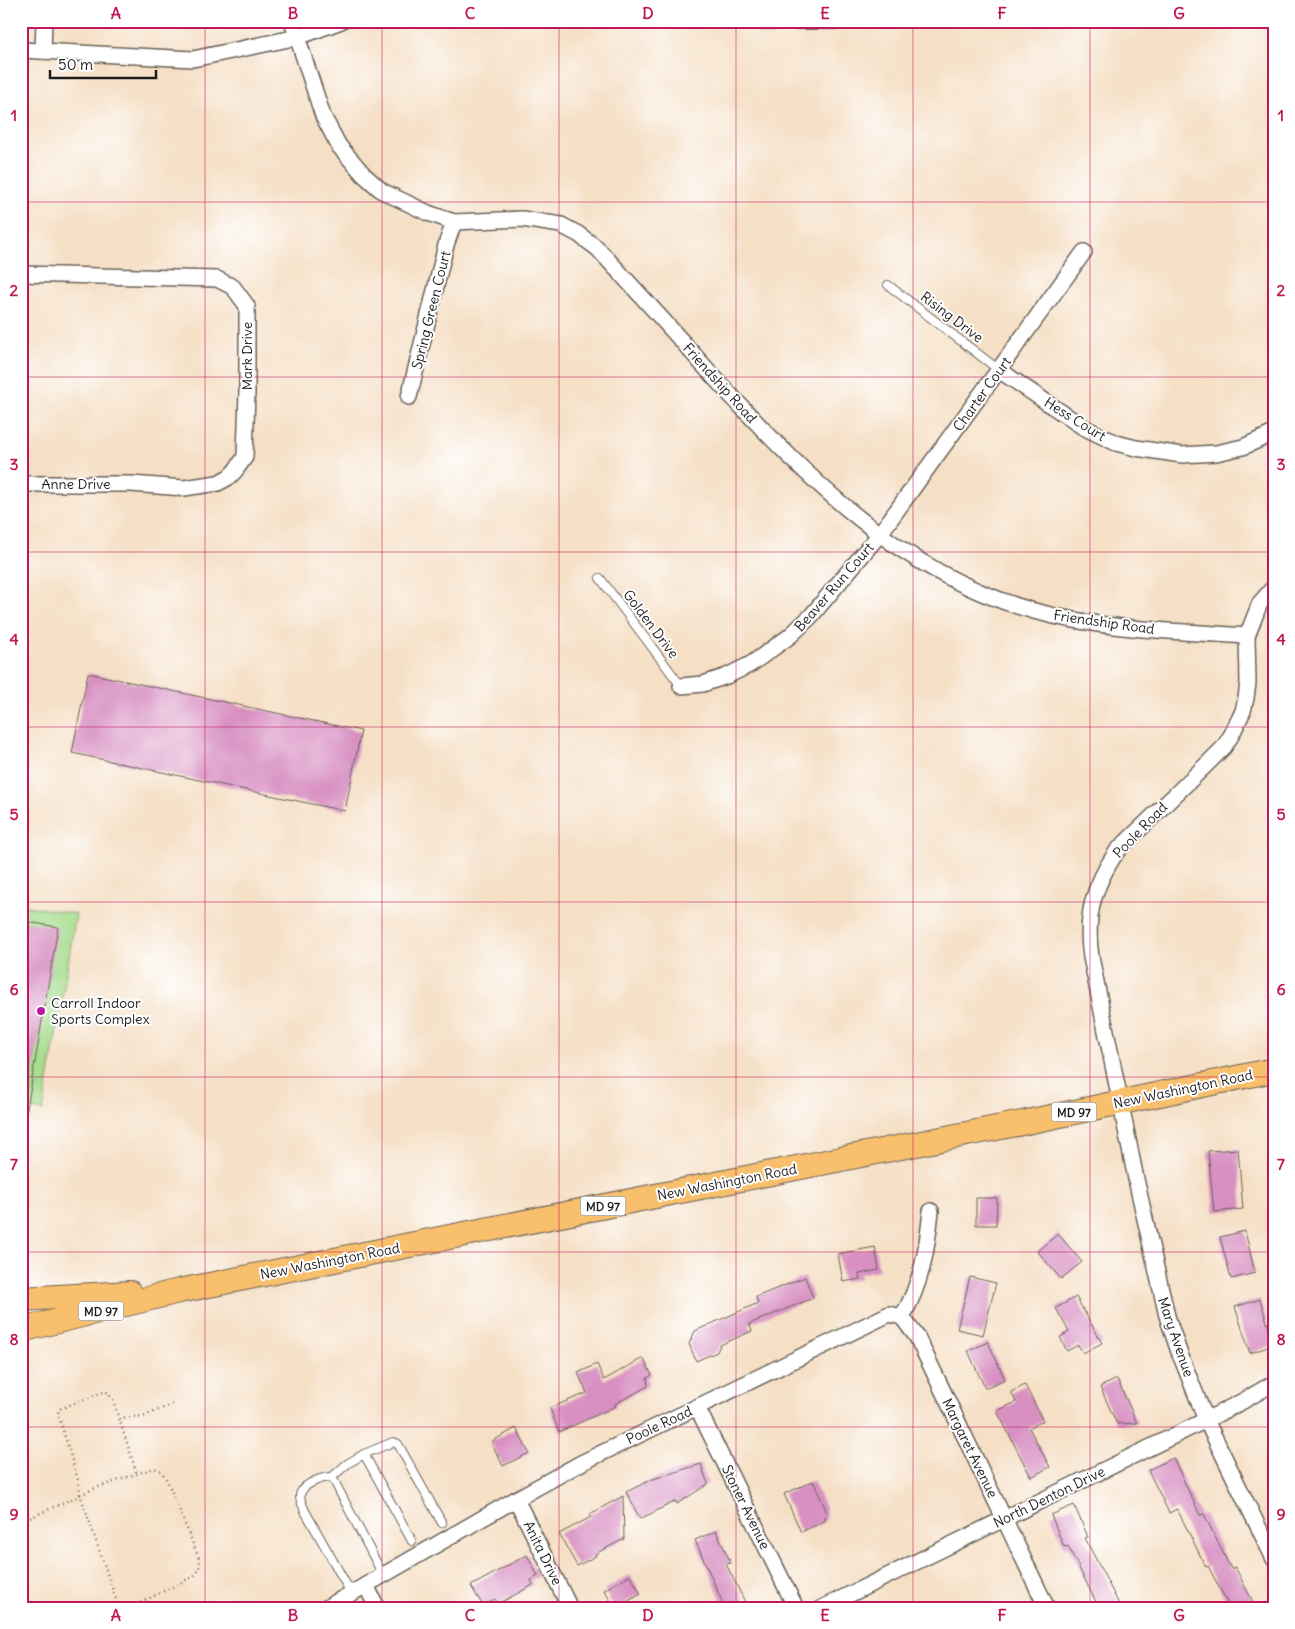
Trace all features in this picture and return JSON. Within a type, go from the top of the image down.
[{"type":"main road","name":"New Washington Road","points":[[21,1330],[179,1291],[1274,1070]]},
{"type":"main road","name":"New Washington Road","points":[[21,1299],[179,1291]]},
{"type":"street","points":[[43,51],[44,21]]},
{"type":"street","name":"Friendship Road","points":[[292,21],[323,116],[339,146],[364,175],[382,191],[428,213],[454,222],[522,219],[561,225],[584,238],[597,248],[764,431],[828,493],[879,535],[934,571],[969,589],[1002,602],[1080,622],[1247,636]]},
{"type":"street","points":[[21,50],[193,59],[298,37],[341,21]]},
{"type":"street","points":[[748,21],[835,21]]},
{"type":"street","name":"Spring Green Court","points":[[410,398],[446,245],[454,222]]},
{"type":"street","name":"Charter Court","points":[[879,535],[1084,252]]},
{"type":"street","name":"Mark Drive","points":[[21,274],[217,279],[233,287],[247,306],[248,392],[245,458],[230,477],[218,483],[184,488],[131,484]]},
{"type":"street","name":"Hess Court","points":[[1000,370],[1083,427],[1116,443],[1136,448],[1182,455],[1216,453],[1242,447],[1274,433]]},
{"type":"street","name":"Anne Drive","points":[[21,484],[131,484]]},
{"type":"street","name":"Beaver Run Court","points":[[681,686],[702,684],[727,676],[751,664],[775,648],[816,611],[879,535]]},
{"type":"street","name":"Poole Road","points":[[1121,1102],[1090,950],[1089,922],[1091,904],[1105,869],[1117,851],[1224,747],[1232,734],[1243,711],[1246,698],[1248,683],[1247,636],[1260,603],[1274,587]]},
{"type":"street","name":"Mary Avenue","points":[[1121,1102],[1136,1179],[1167,1316],[1178,1349],[1206,1420],[1274,1559]]},
{"type":"street","points":[[902,1317],[912,1300],[920,1277],[931,1211]]},
{"type":"street","name":"Poole Road","points":[[326,1608],[516,1498],[616,1446],[879,1318],[889,1314],[902,1317]]},
{"type":"street","name":"Margaret Avenue","points":[[902,1317],[917,1337],[1047,1608]]},
{"type":"street","name":"North Denton Drive","points":[[822,1608],[1206,1420],[1274,1382]]},
{"type":"street","name":"Stoner Avenue","points":[[697,1407],[796,1608]]},
{"type":"street","name":"Anita Drive","points":[[516,1498],[570,1608]]},
{"type":"street","points":[[366,1585],[377,1608]]},
{"type":"lane","name":"Rising Drive","points":[[888,285],[1000,370]]},
{"type":"lane","name":"Golden Drive","points":[[600,578],[681,686]]},
{"type":"lane","points":[[21,750],[26,764],[21,771]]},
{"type":"lane","points":[[351,1593],[305,1511],[300,1498],[301,1491],[309,1484],[326,1476],[332,1476],[364,1454],[393,1442],[398,1444],[442,1523]]},
{"type":"lane","points":[[364,1454],[412,1541]]},
{"type":"lane","points":[[332,1476],[384,1574]]},
{"type":"path","points":[[119,1608],[80,1494],[79,1483],[58,1414],[59,1410],[106,1391],[113,1400],[137,1474]]},
{"type":"path","points":[[119,1418],[144,1416],[173,1404]]},
{"type":"path","points":[[21,1522],[80,1494],[154,1468],[161,1471],[167,1480],[200,1561],[199,1570],[194,1576],[130,1608]]},
{"type":"green space","name":"Carroll Indoor Sports Complex","points":[[21,905],[76,914],[43,1111],[21,1107]]},
{"type":"building","points":[[88,673],[361,731],[345,811],[72,753]]},
{"type":"building","points":[[21,921],[58,927],[27,1109],[21,1109]]},
{"type":"building","points":[[1238,1149],[1243,1209],[1214,1212],[1208,1151]]},
{"type":"building","points":[[976,1198],[997,1198],[996,1225],[976,1225]]},
{"type":"building","points":[[1245,1231],[1255,1273],[1231,1279],[1220,1237]]},
{"type":"building","points":[[1058,1234],[1082,1262],[1061,1279],[1037,1251]]},
{"type":"building","points":[[875,1247],[879,1270],[859,1274],[860,1279],[843,1282],[838,1254]]},
{"type":"building","points":[[805,1277],[813,1298],[749,1324],[752,1331],[720,1345],[717,1352],[696,1361],[689,1344],[695,1331],[758,1303],[756,1297]]},
{"type":"building","points":[[970,1277],[996,1283],[983,1335],[957,1329]]},
{"type":"building","points":[[1076,1297],[1102,1343],[1083,1353],[1078,1345],[1067,1351],[1060,1337],[1069,1332],[1056,1308]]},
{"type":"building","points":[[1260,1299],[1274,1345],[1250,1353],[1235,1307]]},
{"type":"building","points":[[988,1342],[1005,1379],[985,1388],[968,1351]]},
{"type":"building","points":[[643,1358],[652,1375],[647,1378],[648,1386],[615,1404],[616,1406],[559,1432],[550,1408],[587,1393],[578,1373],[597,1364],[604,1380]]},
{"type":"building","points":[[1117,1379],[1137,1423],[1117,1424],[1100,1387]]},
{"type":"building","points":[[1025,1385],[1043,1421],[1029,1428],[1050,1467],[1031,1477],[997,1411],[1016,1402],[1011,1392]]},
{"type":"building","points":[[516,1428],[529,1453],[503,1466],[491,1442]]},
{"type":"building","points":[[1173,1458],[1200,1515],[1204,1514],[1231,1569],[1235,1567],[1256,1608],[1230,1608],[1208,1566],[1206,1567],[1177,1509],[1169,1513],[1148,1470]]},
{"type":"building","points":[[701,1464],[708,1484],[677,1504],[676,1501],[640,1519],[626,1492],[653,1479]]},
{"type":"building","points":[[813,1481],[826,1510],[825,1521],[801,1532],[784,1494]]},
{"type":"building","points":[[623,1496],[624,1539],[577,1566],[559,1534],[591,1517],[590,1514]]},
{"type":"building","points":[[1074,1505],[1088,1537],[1085,1538],[1121,1608],[1099,1608],[1068,1546],[1064,1547],[1051,1515]]},
{"type":"building","points":[[716,1531],[731,1563],[726,1564],[748,1608],[725,1608],[695,1540]]},
{"type":"building","points":[[527,1555],[538,1576],[531,1580],[533,1585],[498,1604],[495,1599],[483,1606],[471,1586]]},
{"type":"building","points":[[630,1575],[641,1594],[615,1608],[604,1590]]},
{"type":"place","name":"Carroll Indoor Sports Complex","points":[[41,1011]]}]
